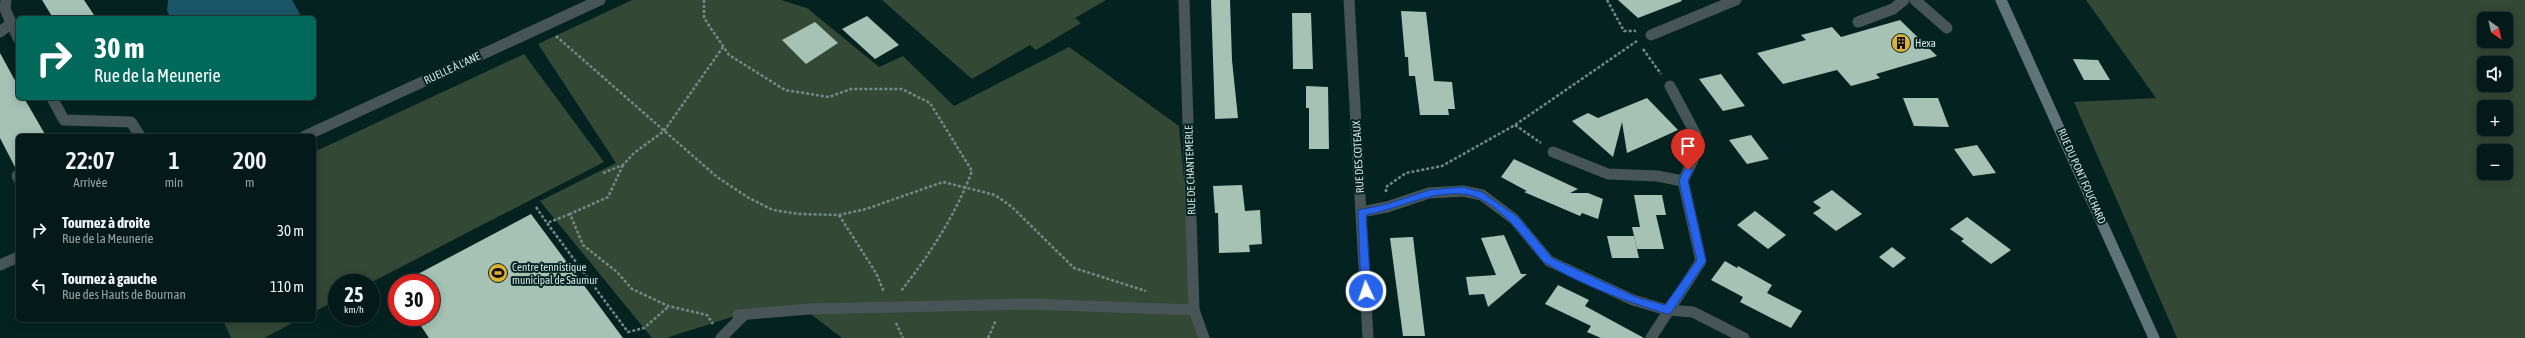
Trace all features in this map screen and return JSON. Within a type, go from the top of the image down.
[{"type":"main road","name":"RUE DU PONT FOUCHARD","points":[[2001,0],[2009,14]]},
{"type":"main road","name":"RUE DU PONT FOUCHARD","points":[[2004,0],[2154,338]]},
{"type":"street","points":[[6,0],[5,9],[10,24],[16,34]]},
{"type":"street","name":"RUELLE À L'ANE","points":[[309,134],[600,0]]},
{"type":"street","name":"RUE DE CHANTEMERLE","points":[[1184,0],[1194,310],[1204,338]]},
{"type":"street","name":"RUE DES COTEAUX","points":[[1350,0],[1368,338]]},
{"type":"street","points":[[1651,35],[1736,0]]},
{"type":"street","points":[[1858,22],[1893,9],[1904,0]]},
{"type":"street","points":[[1915,0],[1947,28]]},
{"type":"street","points":[[0,32],[10,24]]},
{"type":"street","points":[[1651,338],[1667,310],[1702,261],[1683,181],[1693,160],[1696,135],[1670,86]]},
{"type":"street","points":[[53,100],[64,120],[131,122],[139,134]]},
{"type":"street","points":[[1553,152],[1608,174],[1657,176],[1683,181]]},
{"type":"street","points":[[1361,212],[1387,207],[1429,193],[1463,191],[1482,195],[1514,219],[1549,261],[1633,300],[1667,310],[1693,312],[1744,338]]},
{"type":"street","points":[[0,265],[16,258]]},
{"type":"street","points":[[721,338],[741,315],[809,309],[1031,304],[1194,310]]},
{"type":"path","points":[[704,0],[704,18],[729,56],[785,90],[829,97],[851,89],[902,89],[930,103],[972,171],[966,188],[939,241],[890,307]]},
{"type":"path","points":[[1387,207],[1386,187],[1406,173],[1442,166],[1515,125],[1574,86],[1637,41],[1651,35],[1642,28],[1634,32],[1624,31],[1616,19],[1614,7],[1607,0]]},
{"type":"path","points":[[545,25],[717,177],[749,198],[773,210],[799,214],[839,215],[866,209],[943,182],[995,194],[1012,207],[1074,268],[1150,292]]},
{"type":"path","points":[[1637,41],[1670,86]]},
{"type":"path","points":[[547,223],[608,197],[623,165],[634,153],[664,130],[724,47]]},
{"type":"path","points":[[1515,125],[1553,152]]},
{"type":"path","points":[[603,173],[623,165]]},
{"type":"path","points":[[536,207],[628,332],[644,328],[668,306]]},
{"type":"path","points":[[570,214],[583,245],[617,272],[632,289],[668,306],[707,315],[714,327]]},
{"type":"path","points":[[839,215],[876,273],[903,338]]},
{"type":"green space","points":[[632,0],[781,0],[807,8],[879,67],[903,56],[954,106],[1069,47],[1179,126],[1199,338],[842,338],[799,305],[738,315],[666,338],[652,338],[540,201],[616,163],[538,44]]},
{"type":"green space","points":[[882,0],[1106,0],[1075,18],[1081,23],[1036,50],[1030,45],[972,79]]},
{"type":"green space","points":[[2086,0],[2525,0],[2525,338],[2177,338],[2074,102],[2156,98]]},
{"type":"green space","points":[[524,54],[604,162],[380,278],[380,274],[328,274],[328,305],[316,311],[316,151]]},
{"type":"green space","points":[[224,322],[294,322],[264,338],[231,338]]},
{"type":"water","points":[[168,0],[292,0],[301,16],[170,16],[167,11]]},
{"type":"building","points":[[42,0],[84,0],[95,16],[52,16]]},
{"type":"building","points":[[1211,0],[1230,0],[1232,60],[1238,118],[1215,119]]},
{"type":"building","points":[[1618,0],[1681,0],[1682,1],[1638,18]]},
{"type":"building","points":[[1401,11],[1426,12],[1434,81],[1452,82],[1455,109],[1448,109],[1449,115],[1420,115],[1415,76],[1409,76],[1408,57],[1405,57]]},
{"type":"building","points":[[1292,13],[1311,13],[1313,69],[1293,69]]},
{"type":"building","points":[[867,16],[899,45],[875,59],[842,29]]},
{"type":"building","points":[[1900,20],[1937,56],[1876,74],[1880,78],[1851,86],[1837,70],[1783,84],[1757,53],[1806,40],[1801,35],[1832,27],[1841,37]]},
{"type":"building","points":[[815,22],[838,43],[806,64],[782,40]]},
{"type":"building","points":[[0,53],[16,82],[16,100],[25,100],[45,134],[16,134],[16,169],[0,138]]},
{"type":"building","points":[[2073,59],[2098,60],[2110,80],[2084,80]]},
{"type":"building","points":[[1721,74],[1745,106],[1723,111],[1699,79]]},
{"type":"building","points":[[1306,86],[1328,87],[1329,149],[1309,149],[1309,108],[1306,108]]},
{"type":"building","points":[[1647,98],[1678,130],[1627,153],[1622,122],[1613,157],[1572,121],[1588,113],[1598,118]]},
{"type":"building","points":[[1903,98],[1938,98],[1949,127],[1914,126]]},
{"type":"building","points":[[1751,135],[1769,159],[1747,164],[1729,140]]},
{"type":"building","points":[[1977,145],[1996,173],[1973,176],[1954,149]]},
{"type":"building","points":[[1514,159],[1578,189],[1570,193],[1588,193],[1603,199],[1598,219],[1582,213],[1580,216],[1524,192],[1527,191],[1501,177]]},
{"type":"building","points":[[1242,185],[1245,211],[1260,210],[1262,244],[1249,245],[1250,252],[1219,253],[1218,213],[1215,213],[1213,186]]},
{"type":"building","points":[[1832,190],[1862,214],[1836,231],[1813,213],[1821,208],[1813,202]]},
{"type":"building","points":[[1634,195],[1662,195],[1666,215],[1656,215],[1664,249],[1637,249],[1632,227],[1640,227]]},
{"type":"building","points":[[1755,211],[1786,235],[1768,249],[1737,225]]},
{"type":"building","name":"Centre tennistique municipal de Saumur","points":[[531,214],[623,338],[429,338],[421,326],[440,326],[440,274],[418,274]]},
{"type":"building","points":[[1967,217],[2011,250],[1991,264],[1961,241],[1964,239],[1950,229]]},
{"type":"building","points":[[1504,235],[1521,274],[1527,274],[1488,307],[1484,294],[1469,295],[1466,277],[1496,275],[1481,238]]},
{"type":"building","points":[[1607,236],[1634,236],[1639,258],[1612,258]]},
{"type":"building","points":[[1413,237],[1425,336],[1403,336],[1390,238]]},
{"type":"building","points":[[1892,247],[1906,258],[1893,268],[1879,257]]},
{"type":"building","points":[[1725,261],[1737,268],[1738,266],[1772,285],[1767,293],[1802,311],[1791,328],[1740,302],[1743,297],[1711,280]]},
{"type":"building","points":[[1558,285],[1589,300],[1585,306],[1644,338],[1601,338],[1587,332],[1591,326],[1545,304]]},
{"type":"place","name":"Hexa","points":[[1901,43]]},
{"type":"place","name":"Centre tennistique municipal de Saumur","points":[[498,273]]},
{"type":"route","points":[[1366,291],[1361,212],[1387,207],[1429,193],[1463,191],[1482,195],[1514,219],[1549,261],[1633,300],[1667,310],[1702,261],[1683,181],[1688,170]]}]
